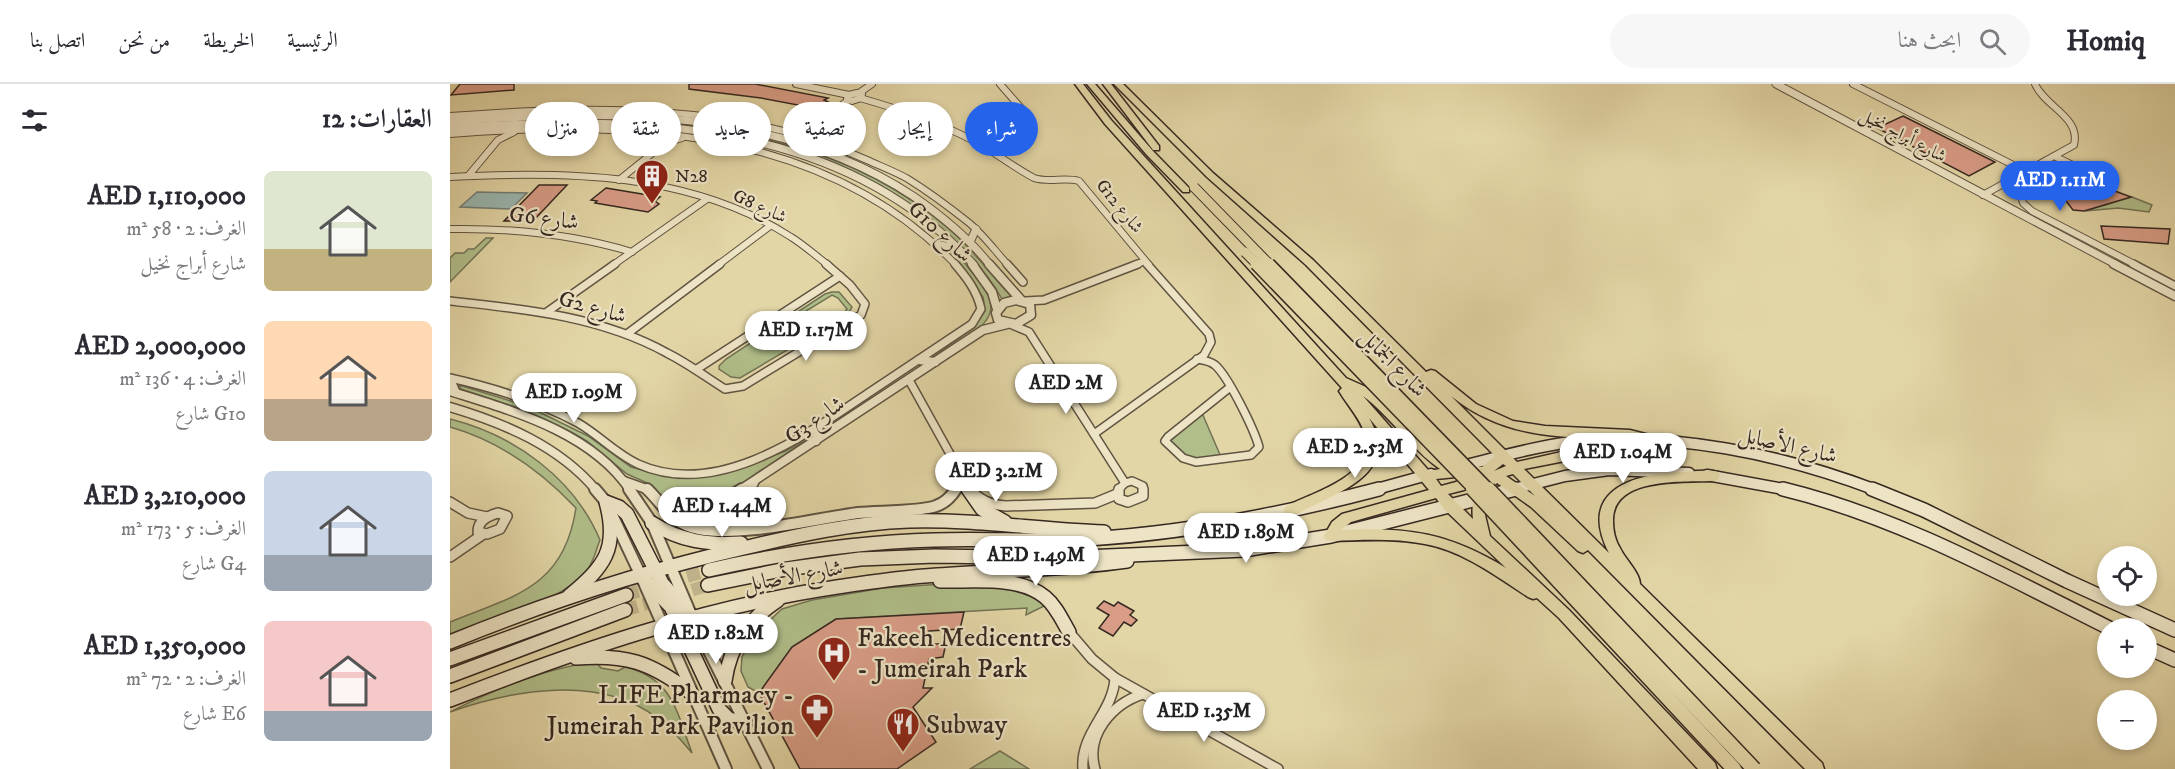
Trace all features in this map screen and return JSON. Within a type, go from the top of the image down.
[{"type":"main road","points":[[1079,84],[1108,122],[1343,381],[1449,505],[1564,614],[1709,769]]},
{"type":"main road","name":"شارع الجمايل","points":[[1091,84],[1470,485],[1734,769]]},
{"type":"main road","name":"شارع الجمايل","points":[[1107,84],[1190,189],[1479,479],[1754,769]]},
{"type":"main road","points":[[1118,84],[1149,117],[1317,270],[1532,483],[1643,599],[1816,769]]},
{"type":"main road","points":[[1412,364],[1426,371],[1472,407],[1511,425],[1545,432],[1630,435],[1665,443]]},
{"type":"main road","points":[[1343,381],[1364,390],[1429,454],[1453,470],[1512,486],[1643,599]]},
{"type":"main road","points":[[1290,511],[1355,478],[1370,460],[1373,448],[1372,437],[1348,396],[1343,381]]},
{"type":"main road","name":"شارع الأصايل","points":[[1453,470],[1570,442],[1665,443],[1764,457],[1846,479],[1927,512],[2071,583],[2175,630]]},
{"type":"main road","points":[[1331,536],[1337,526],[1347,518],[1516,468],[1566,456],[1665,443]]},
{"type":"main road","points":[[1486,540],[1478,518],[1480,497],[1485,478],[1504,456]]},
{"type":"main road","points":[[1426,476],[1453,470]]},
{"type":"main road","name":"شارع الأصايل","points":[[1532,483],[1609,470],[1651,470],[1714,476],[1775,488],[1837,505],[1895,525],[2097,622]]},
{"type":"main road","name":"شارع الأصايل","points":[[709,570],[781,554],[863,544],[937,540],[1060,541],[1217,525],[1290,511],[1426,476]]},
{"type":"main road","points":[[1643,599],[1609,540],[1605,517],[1608,506],[1615,495],[1638,482],[1714,476]]},
{"type":"main road","points":[[1512,486],[1532,483]]},
{"type":"main road","name":"شارع الأصايل","points":[[708,585],[786,569],[860,559],[936,556],[1040,558],[1244,550],[1331,536],[1480,497],[1512,486]]},
{"type":"main road","points":[[967,488],[976,506],[982,512],[1016,526]]},
{"type":"main road","points":[[606,502],[619,507],[627,514],[655,571],[671,594],[692,617]]},
{"type":"main road","points":[[563,600],[591,576],[606,556],[613,537],[606,502]]},
{"type":"main road","name":"شارع الأصايل","points":[[450,642],[563,600],[671,566],[780,539],[860,525],[908,521],[1097,532],[1152,532]]},
{"type":"main road","points":[[652,523],[674,537],[705,544],[780,539]]},
{"type":"main road","points":[[1331,536],[1412,536],[1456,548],[1497,568],[1564,614]]},
{"type":"main road","name":"شارع الأصايل","points":[[450,700],[557,659],[662,625],[786,595],[946,574],[1017,573],[1093,567],[1156,555]]},
{"type":"main road","points":[[641,576],[662,595],[679,621],[719,709],[729,719],[746,723]]},
{"type":"main road","points":[[909,579],[1025,587],[1037,591],[1046,598],[1073,636]]},
{"type":"main road","points":[[450,659],[626,595]]},
{"type":"main road","points":[[725,681],[729,658],[740,634],[760,613],[786,595]]},
{"type":"main road","points":[[450,676],[625,610]]},
{"type":"main road","points":[[2157,652],[2175,660]]},
{"type":"main road","points":[[557,659],[602,656],[636,660],[659,668],[690,692]]},
{"type":"street","points":[[796,84],[849,98],[860,96],[872,84]]},
{"type":"street","points":[[1000,84],[1016,102]]},
{"type":"street","name":"شارع أبراج نخيل","points":[[1776,84],[2175,296]]},
{"type":"street","points":[[1853,84],[2027,172]]},
{"type":"street","points":[[1983,195],[2056,157],[2074,145],[2077,134],[2071,122],[2040,96],[2035,84]]},
{"type":"street","name":"G12 شارع","points":[[860,96],[922,117],[965,137]]},
{"type":"street","points":[[844,102],[849,98]]},
{"type":"street","name":"G10 شارع","points":[[450,116],[501,112],[616,109],[693,116]]},
{"type":"street","points":[[501,112],[513,117]]},
{"type":"street","name":"G10 شارع","points":[[450,122],[513,117],[604,115],[690,122],[782,139],[852,162],[919,199],[969,242],[1023,300]]},
{"type":"street","name":"G10 شارع","points":[[599,123],[652,125],[693,131]]},
{"type":"street","name":"G10 شارع","points":[[450,128],[525,124]]},
{"type":"street","points":[[468,176],[498,140],[518,130]]},
{"type":"street","name":"G10 شارع","points":[[450,134],[525,130]]},
{"type":"street","points":[[491,131],[498,135],[498,140]]},
{"type":"street","name":"G10 شارع","points":[[681,136],[693,138]]},
{"type":"street","points":[[681,138],[686,137]]},
{"type":"street","points":[[619,180],[649,156]]},
{"type":"street","name":"G10 شارع","points":[[450,379],[497,389],[540,405],[596,435],[628,459],[655,470],[691,473],[733,466],[772,453],[819,426],[972,324],[981,309],[967,280],[935,244],[900,215],[872,196],[842,181],[798,164],[767,156]]},
{"type":"street","points":[[798,164],[800,156]]},
{"type":"street","name":"G10 شارع","points":[[806,156],[850,173],[895,198],[929,223],[957,248],[991,289],[997,300],[996,311]]},
{"type":"street","name":"G10 شارع","points":[[862,156],[898,173],[933,195],[976,229],[1000,252],[1023,282]]},
{"type":"street","name":"G12 شارع","points":[[999,156],[1035,178],[1046,180],[1070,178],[1079,181],[1209,334],[1211,342],[1208,351],[1197,359]]},
{"type":"street","points":[[2056,157],[2079,168],[2031,186],[2021,195],[2023,203],[2032,211],[2175,286]]},
{"type":"street","name":"G8 شارع","points":[[450,177],[545,175],[619,180],[707,200],[749,215],[808,248],[840,276],[858,296]]},
{"type":"street","points":[[548,312],[707,200]]},
{"type":"street","points":[[627,334],[770,226]]},
{"type":"street","name":"G6 شارع","points":[[450,229],[492,229],[560,235],[632,252]]},
{"type":"street","points":[[969,242],[976,229]]},
{"type":"street","points":[[935,244],[957,248]]},
{"type":"street","points":[[1125,483],[1029,332],[998,320],[996,311],[1005,303],[1044,300],[1145,261]]},
{"type":"street","points":[[697,369],[840,276]]},
{"type":"street","name":"G2 شارع","points":[[450,301],[548,312],[627,334],[697,369],[721,388],[731,390],[743,386],[856,319],[864,312],[865,304],[858,296]]},
{"type":"street","points":[[1023,300],[1032,307],[1029,332]]},
{"type":"street","points":[[1008,324],[1022,321],[1044,300]]},
{"type":"street","name":"G3 شارع","points":[[983,330],[996,311]]},
{"type":"street","name":"G3 شارع","points":[[671,517],[689,516],[708,510],[756,481],[983,330],[1008,324]]},
{"type":"street","points":[[1094,434],[1197,359],[1219,372],[1229,388],[1258,443],[1255,453],[1196,462],[1183,458],[1165,441],[1229,388]]},
{"type":"street","points":[[919,360],[935,362]]},
{"type":"street","points":[[450,379],[452,391],[511,410],[562,433],[600,457],[624,482],[652,523],[692,617],[768,769]]},
{"type":"street","points":[[909,380],[951,461],[967,488],[979,499],[993,505],[1006,506],[1095,503],[1117,494],[1125,483],[1138,482],[1143,486],[1143,496],[1131,503],[1124,502],[1117,494]]},
{"type":"street","points":[[450,406],[489,419],[524,435],[580,474],[606,502],[726,769]]},
{"type":"street","points":[[816,441],[819,426]]},
{"type":"street","points":[[624,482],[648,489],[671,517],[687,526],[710,531],[739,532],[860,513],[935,507],[949,499],[956,489],[951,461]]},
{"type":"street","points":[[756,481],[746,499],[746,508],[753,520],[768,527]]},
{"type":"street","points":[[450,502],[468,513],[487,517],[502,513],[507,518],[499,530],[480,531]]},
{"type":"street","points":[[468,513],[480,531]]},
{"type":"street","points":[[450,557],[480,531],[487,517]]},
{"type":"street","points":[[1073,636],[1092,659],[1115,678],[1278,769]]},
{"type":"street","points":[[1115,678],[1115,702]]},
{"type":"street","points":[[1095,769],[1091,754],[1093,743],[1126,684]]},
{"type":"street","points":[[1083,769],[1081,759],[1085,741],[1106,713],[1115,702],[1143,694]]},
{"type":"green space","points":[[599,117],[611,118],[611,121],[599,121]]},
{"type":"green space","points":[[525,120],[525,122],[450,127],[450,124]]},
{"type":"green space","points":[[815,156],[830,158],[871,177],[911,200],[958,237],[1011,296],[1002,299],[981,268],[936,224],[884,187]]},
{"type":"green space","points":[[2132,197],[2152,205],[2149,212],[2118,208],[2085,211]]},
{"type":"green space","points":[[486,238],[493,238],[450,282],[450,258],[455,253],[464,253],[468,249],[474,249]]},
{"type":"green space","points":[[949,249],[959,256],[981,283],[987,293],[991,310],[988,318],[974,333],[933,357],[973,328],[985,311],[983,297],[946,250]]},
{"type":"green space","points":[[839,292],[852,307],[848,314],[740,378],[731,377],[719,369],[726,359],[825,294]],"holes":[[[832,295],[838,298],[847,309],[843,315],[808,336],[788,322]]]},
{"type":"green space","points":[[459,385],[527,406],[588,436],[631,467],[660,475],[677,476],[745,466],[786,451],[812,436],[716,501],[677,510],[670,507],[652,485],[627,474],[587,441],[524,410],[461,389]]},
{"type":"green space","points":[[1202,413],[1221,457],[1190,459],[1170,441]]},
{"type":"green space","points":[[450,419],[497,436],[539,462],[575,497],[600,540],[587,570],[560,592],[524,610],[450,636],[450,622],[515,596],[548,572],[560,556],[570,535],[576,508],[534,470],[485,440],[450,427]]},
{"type":"green space","points":[[957,583],[1015,590],[1036,598],[1046,605],[1026,615],[1027,608],[836,619],[792,647],[759,693],[748,687],[741,671],[742,657],[754,635],[782,609],[812,600],[883,588]]},
{"type":"green space","points":[[596,662],[601,668],[618,671],[625,667],[654,679],[671,699],[692,753],[657,718],[634,704],[609,695],[555,690],[500,697],[450,712],[540,674]]},
{"type":"green space","points":[[1000,751],[1029,769],[970,769]]},
{"type":"water","points":[[477,192],[527,193],[511,209],[460,207]]},
{"type":"building","points":[[460,84],[514,84],[514,90],[451,95]]},
{"type":"building","points":[[689,84],[755,84],[828,98],[824,100],[828,102],[783,102],[689,89]]},
{"type":"building","points":[[1903,116],[1995,162],[1969,176],[1877,128]]},
{"type":"building","points":[[539,185],[567,185],[533,221],[504,221]]},
{"type":"building","points":[[2104,187],[2131,197],[2084,211],[2073,210],[2063,197]]},
{"type":"building","points":[[606,188],[660,197],[655,201],[659,204],[648,212],[595,203],[597,201],[591,200]]},
{"type":"building","points":[[2101,226],[2170,229],[2168,244],[2104,239]]},
{"type":"building","points":[[1104,601],[1114,606],[1118,602],[1134,611],[1130,615],[1137,620],[1131,626],[1124,622],[1113,636],[1099,628],[1109,615],[1097,608]]},
{"type":"building","points":[[964,612],[960,629],[929,631],[927,645],[946,643],[943,657],[929,659],[923,688],[932,688],[913,707],[936,742],[897,769],[800,769],[759,693],[792,647],[836,619]]},
{"type":"tunnel","points":[[669,582],[709,570]]},
{"type":"tunnel","points":[[674,596],[708,585]]},
{"type":"tunnel","points":[[626,595],[654,586]]},
{"type":"tunnel","points":[[625,610],[659,600]]},
{"type":"place","name":"N28","points":[[652,205]]},
{"type":"place","name":"Fakeeh Medicentres - Jumeirah Park","points":[[834,682]]},
{"type":"place","name":"LIFE Pharmacy - Jumeirah Park Pavilion","points":[[817,739]]},
{"type":"place","name":"Subway","points":[[903,753]]}]
